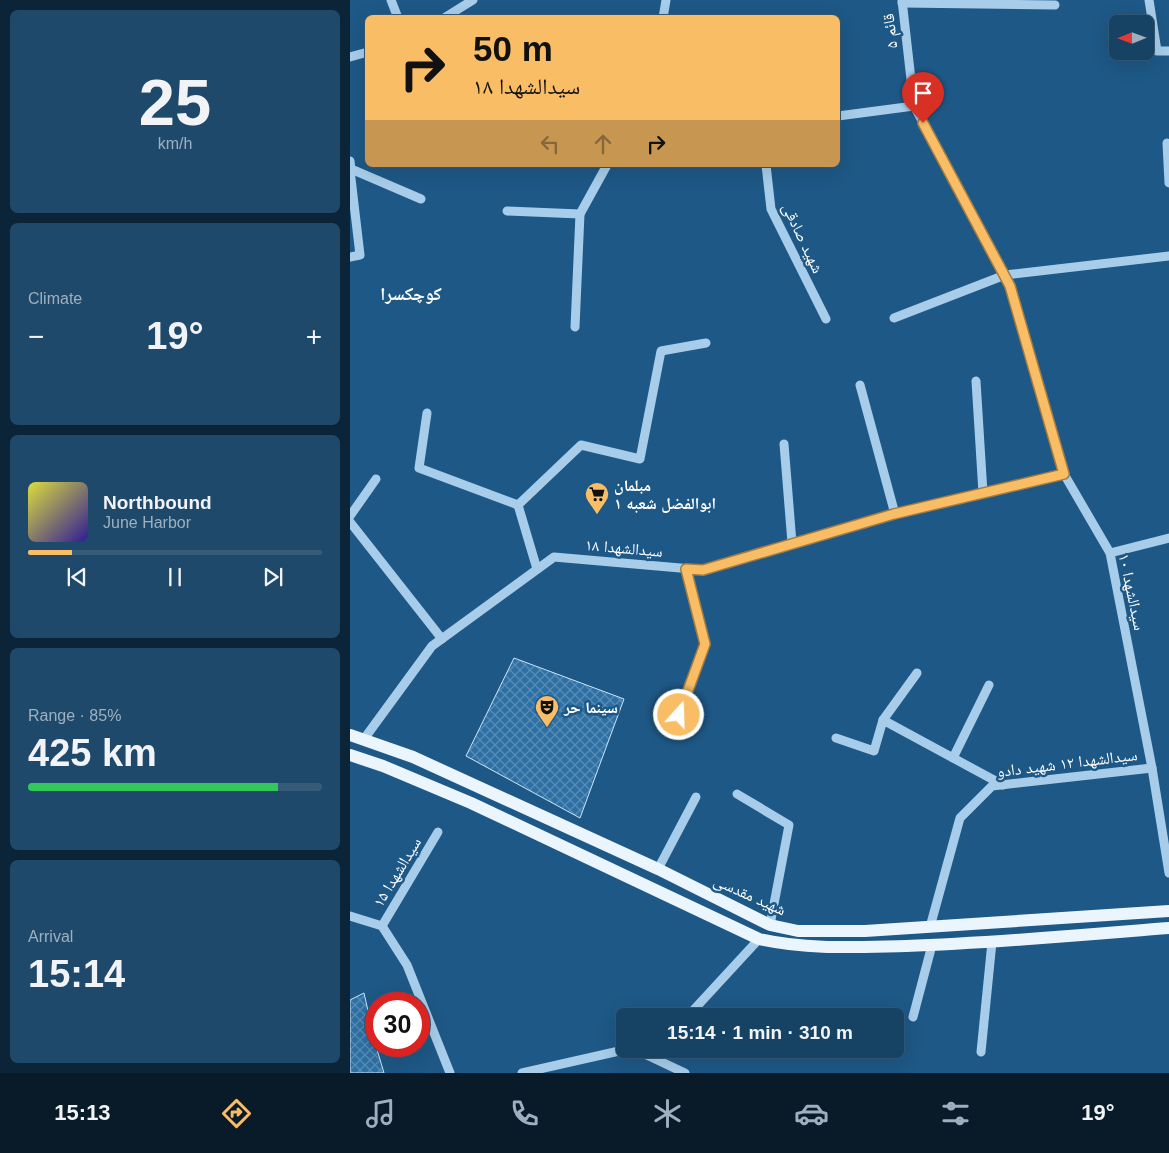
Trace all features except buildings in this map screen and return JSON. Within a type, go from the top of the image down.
[{"type":"main road","name":"شهید مقدسی","points":[[350,735],[413,757],[658,869],[770,925],[798,931],[828,932],[1169,911]]},
{"type":"main road","name":"شهید مقدسی","points":[[350,755],[383,766],[471,803],[759,939],[808,948],[932,945],[1169,928]]},
{"type":"main road","points":[[759,939],[770,925]]},
{"type":"street","points":[[391,0],[397,15]]},
{"type":"street","points":[[449,15],[473,0]]},
{"type":"street","points":[[664,15],[666,0]]},
{"type":"street","points":[[1149,0],[1157,51],[1169,51]]},
{"type":"street","points":[[902,2],[1055,6]]},
{"type":"street","name":"قائم ۵","points":[[902,2],[914,106],[1004,275]]},
{"type":"street","points":[[350,57],[365,53]]},
{"type":"street","points":[[840,116],[914,106]]},
{"type":"street","points":[[1167,143],[1169,183]]},
{"type":"street","points":[[350,167],[421,199]]},
{"type":"street","points":[[350,167],[360,255],[350,257]]},
{"type":"street","points":[[575,327],[580,214],[606,167]]},
{"type":"street","name":"شهید صادقی","points":[[766,167],[771,209],[826,319]]},
{"type":"street","points":[[507,212],[580,214]]},
{"type":"street","points":[[894,318],[1004,275],[1169,256]]},
{"type":"street","name":"سیدالشهدا ۱۰","points":[[1004,275],[1010,286],[1064,474],[1110,553],[1152,768],[1169,873]]},
{"type":"street","points":[[518,505],[581,445],[640,459],[661,351],[706,343]]},
{"type":"street","points":[[976,381],[982,493]]},
{"type":"street","points":[[860,385],[894,514]]},
{"type":"street","points":[[427,412],[419,468],[518,505]]},
{"type":"street","points":[[784,444],[792,543]]},
{"type":"street","name":"سیدالشهدا ۱۸","points":[[364,739],[432,646],[554,557],[703,570],[894,514],[1064,474]]},
{"type":"street","points":[[350,516],[376,479]]},
{"type":"street","points":[[518,505],[537,569]]},
{"type":"street","points":[[350,522],[442,639]]},
{"type":"street","points":[[1110,553],[1169,538]]},
{"type":"street","points":[[679,715],[705,644],[686,569]]},
{"type":"street","points":[[836,738],[874,751],[883,720],[917,673]]},
{"type":"street","points":[[953,758],[989,684]]},
{"type":"street","points":[[883,720],[1003,785]]},
{"type":"street","name":"سیدالشهدا ۱۲ شهید دادو","points":[[930,927],[960,818],[992,786],[1152,768]]},
{"type":"street","points":[[737,794],[789,825],[770,925]]},
{"type":"street","points":[[658,869],[696,797]]},
{"type":"street","name":"سیدالشهدا ۱۵","points":[[382,926],[438,832]]},
{"type":"street","points":[[350,916],[382,926],[408,965],[450,1073]]},
{"type":"street","points":[[695,1008],[759,939]]},
{"type":"street","points":[[981,1052],[992,942]]},
{"type":"street","points":[[913,1017],[932,945]]},
{"type":"street","points":[[522,1073],[616,1052]]},
{"type":"street","points":[[653,1058],[685,1073]]},
{"type":"place","name":"مبلمان ابوالفضل شعبه ۱","points":[[597,515]]},
{"type":"place","name":"سینما حر","points":[[547,728]]},
{"type":"district","name":"کوچکسرا","points":[[411,294]]},
{"type":"route","points":[[679,715],[705,644],[686,569],[703,570],[894,514],[1064,474],[1010,286],[923,123]]}]
